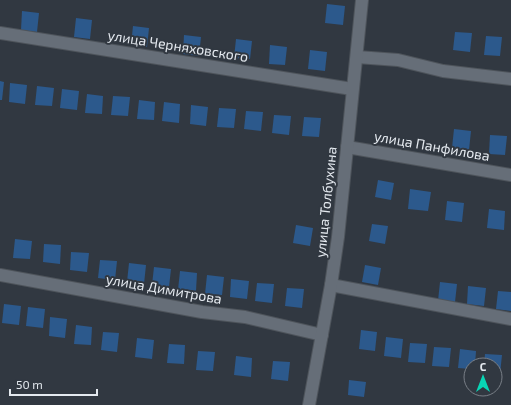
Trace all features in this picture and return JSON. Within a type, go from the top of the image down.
[{"type":"street","name":"улица Толбухина","points":[[309,405],[331,285],[362,0]]},
{"type":"street","name":"улица Черняховского","points":[[0,33],[352,89]]},
{"type":"street","points":[[357,57],[398,60],[442,71],[511,79]]},
{"type":"street","name":"улица Панфилова","points":[[347,147],[511,174]]},
{"type":"street","name":"улица Димитрова","points":[[0,275],[202,312],[245,317],[322,336]]},
{"type":"street","points":[[331,285],[511,319]]},
{"type":"building","points":[[327,4],[345,6],[343,25],[325,23]]},
{"type":"building","points":[[22,11],[39,13],[37,32],[21,30]]},
{"type":"building","points":[[76,18],[92,20],[90,39],[74,37]]},
{"type":"building","points":[[133,26],[149,28],[147,47],[131,45]]},
{"type":"building","points":[[455,32],[472,33],[470,52],[453,50]]},
{"type":"building","points":[[184,35],[201,37],[199,56],[183,54]]},
{"type":"building","points":[[486,36],[502,37],[500,56],[484,55]]},
{"type":"building","points":[[236,39],[252,41],[250,59],[234,58]]},
{"type":"building","points":[[270,45],[287,47],[285,65],[269,64]]},
{"type":"building","points":[[310,50],[327,52],[325,71],[308,69]]},
{"type":"building","points":[[0,81],[4,82],[2,100],[0,100]]},
{"type":"building","points":[[10,83],[27,85],[25,104],[9,102]]},
{"type":"building","points":[[37,86],[54,88],[52,106],[35,105]]},
{"type":"building","points":[[62,89],[79,91],[77,110],[60,108]]},
{"type":"building","points":[[87,94],[103,96],[102,114],[85,113]]},
{"type":"building","points":[[113,96],[130,97],[128,116],[111,115]]},
{"type":"building","points":[[139,100],[155,102],[154,120],[137,119]]},
{"type":"building","points":[[164,102],[180,104],[179,123],[162,121]]},
{"type":"building","points":[[191,105],[208,107],[206,126],[190,124]]},
{"type":"building","points":[[219,108],[236,109],[234,128],[217,127]]},
{"type":"building","points":[[246,111],[263,112],[261,131],[244,129]]},
{"type":"building","points":[[274,115],[291,116],[289,135],[272,133]]},
{"type":"building","points":[[304,117],[321,118],[319,137],[302,136]]},
{"type":"building","points":[[454,129],[471,131],[469,150],[452,148]]},
{"type":"building","points":[[490,135],[507,136],[505,155],[489,154]]},
{"type":"building","points":[[378,180],[394,183],[391,200],[375,197]]},
{"type":"building","points":[[410,189],[431,192],[428,211],[408,209]]},
{"type":"building","points":[[447,201],[464,203],[462,222],[445,220]]},
{"type":"building","points":[[489,209],[505,211],[504,230],[487,228]]},
{"type":"building","points":[[372,224],[388,226],[385,244],[369,241]]},
{"type":"building","points":[[296,225],[313,228],[310,246],[293,243]]},
{"type":"building","points":[[15,239],[32,241],[30,259],[13,258]]},
{"type":"building","points":[[44,244],[61,245],[60,264],[43,262]]},
{"type":"building","points":[[71,252],[89,253],[87,272],[70,270]]},
{"type":"building","points":[[100,260],[117,261],[115,280],[98,278]]},
{"type":"building","points":[[129,263],[146,265],[144,284],[127,282]]},
{"type":"building","points":[[365,265],[381,268],[378,285],[362,282]]},
{"type":"building","points":[[154,267],[171,269],[169,287],[152,285]]},
{"type":"building","points":[[180,271],[197,273],[196,291],[178,290]]},
{"type":"building","points":[[207,275],[224,277],[222,295],[205,294]]},
{"type":"building","points":[[231,279],[249,281],[247,299],[230,297]]},
{"type":"building","points":[[440,282],[457,284],[455,302],[438,301]]},
{"type":"building","points":[[257,283],[274,284],[272,303],[255,301]]},
{"type":"building","points":[[468,286],[486,288],[484,306],[467,304]]},
{"type":"building","points":[[287,288],[304,289],[302,308],[285,306]]},
{"type":"building","points":[[498,291],[511,292],[511,311],[496,309]]},
{"type":"building","points":[[4,304],[21,306],[19,325],[2,323]]},
{"type":"building","points":[[28,307],[45,309],[43,328],[26,326]]},
{"type":"building","points":[[50,317],[67,319],[65,338],[49,336]]},
{"type":"building","points":[[76,325],[92,327],[91,345],[74,344]]},
{"type":"building","points":[[361,330],[377,332],[375,351],[359,349]]},
{"type":"building","points":[[103,332],[119,333],[117,352],[101,350]]},
{"type":"building","points":[[386,337],[403,339],[401,358],[384,356]]},
{"type":"building","points":[[137,338],[154,340],[152,359],[135,357]]},
{"type":"building","points":[[410,343],[427,344],[425,363],[408,362]]},
{"type":"building","points":[[169,344],[185,345],[184,364],[167,363]]},
{"type":"building","points":[[434,347],[451,348],[449,367],[432,366]]},
{"type":"building","points":[[460,349],[476,351],[476,357],[463,357],[463,368],[458,368]]},
{"type":"building","points":[[198,351],[215,352],[213,371],[196,370]]},
{"type":"building","points":[[485,354],[502,355],[502,357],[485,357]]},
{"type":"building","points":[[236,356],[252,358],[251,377],[234,375]]},
{"type":"building","points":[[273,361],[290,362],[288,381],[271,379]]},
{"type":"building","points":[[349,380],[366,382],[364,397],[348,395]]}]
